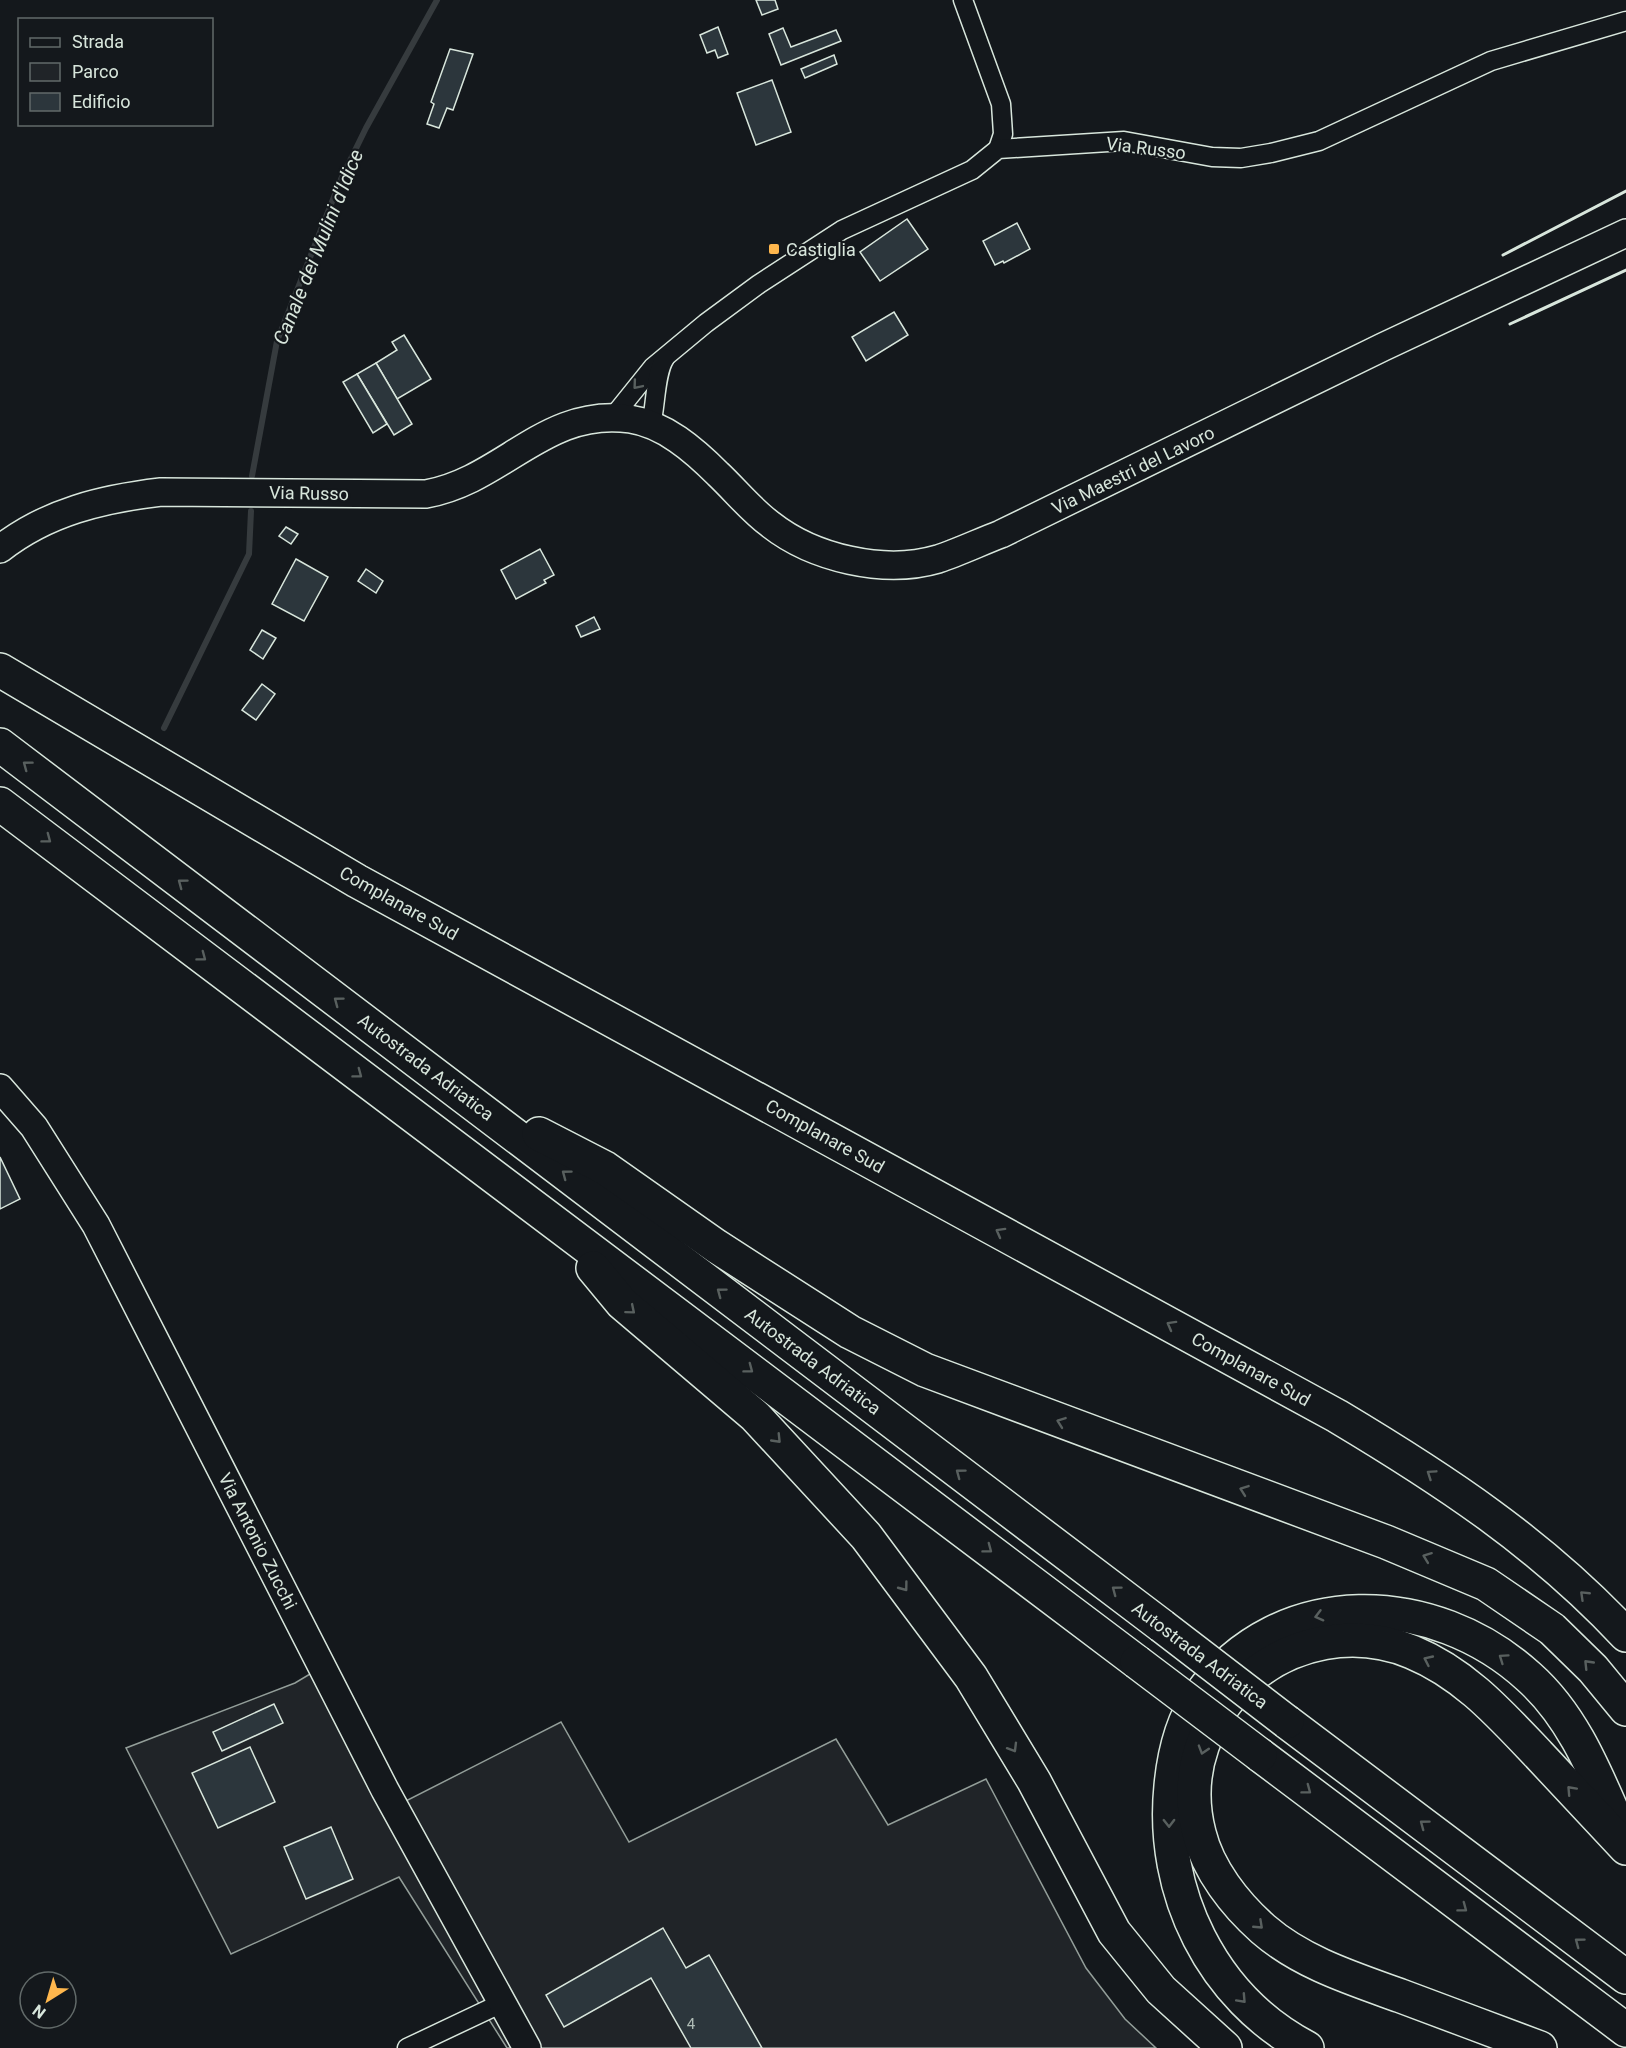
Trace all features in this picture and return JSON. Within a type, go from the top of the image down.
[{"type":"highway","name":"Complanare Sud","points":[[0,670],[357,880],[1347,1422],[1413,1461],[1497,1519],[1564,1576],[1626,1635]]},
{"type":"highway","name":"Autostrada Adriatica","points":[[0,745],[1626,1977]]},
{"type":"highway","points":[[0,804],[1626,2030]]},
{"type":"highway","points":[[485,1112],[545,1137],[605,1168],[806,1305],[850,1332],[925,1370],[1386,1542],[1486,1584],[1552,1629],[1593,1669],[1626,1708]]},
{"type":"highway","points":[[568,1232],[599,1276],[622,1303],[755,1416],[866,1536],[971,1677],[1034,1781],[1114,1932],[1161,1990],[1225,2048]]},
{"type":"highway","points":[[1307,2048],[1283,2036],[1261,2019],[1237,1995],[1197,1936],[1178,1887],[1170,1837],[1172,1775],[1182,1730],[1201,1694],[1242,1652],[1284,1628],[1330,1614],[1372,1610],[1419,1617],[1479,1642],[1528,1676],[1547,1696],[1580,1744],[1626,1841]]},
{"type":"highway","points":[[1540,2048],[1346,1976],[1286,1947],[1263,1929],[1224,1887],[1199,1834],[1194,1803],[1196,1775],[1210,1730],[1222,1706],[1237,1688],[1279,1657],[1303,1647],[1330,1641],[1387,1644],[1436,1664],[1471,1688],[1502,1715],[1626,1848]]},
{"type":"street","points":[[612,418],[639,382],[666,356],[706,323],[813,247],[876,213],[972,170],[998,149],[1003,134],[1001,104],[963,0]]},
{"type":"street","name":"Via Russo","points":[[998,149],[1124,141],[1212,157],[1242,158],[1271,153],[1319,141],[1491,61],[1626,21]]},
{"type":"street","name":"Via Maestri del Lavoro","points":[[651,425],[705,461],[769,524],[796,541],[831,555],[862,561],[898,565],[936,559],[1001,534],[1383,347],[1626,234]]},
{"type":"street","points":[[651,425],[657,403],[659,370],[666,356]]},
{"type":"street","name":"Via Russo","points":[[0,549],[20,535],[62,514],[98,501],[172,492],[426,494],[448,490],[472,480],[553,430],[572,423],[612,418],[651,425]]},
{"type":"street","name":"Via Antonio Zucchi","points":[[0,1088],[34,1127],[96,1225],[385,1790],[527,2048]]},
{"type":"street","points":[[407,2048],[502,2003]]},
{"type":"green space","points":[[325,1665],[402,1803],[561,1722],[629,1842],[836,1739],[888,1825],[986,1779],[1086,1968],[1125,2019],[1156,2048],[507,2048],[399,1877],[231,1954],[126,1748],[295,1683]]},
{"type":"building","points":[[756,0],[775,0],[778,9],[762,15]]},
{"type":"building","points":[[718,27],[728,54],[718,58],[715,50],[707,53],[700,35]]},
{"type":"building","points":[[783,28],[791,47],[836,30],[841,41],[781,65],[769,34]]},
{"type":"building","points":[[450,49],[473,54],[453,110],[447,108],[439,128],[427,124],[434,104],[431,102]]},
{"type":"building","points":[[834,55],[837,64],[805,78],[801,69]]},
{"type":"building","points":[[772,80],[791,132],[756,145],[737,93]]},
{"type":"building","points":[[907,219],[928,249],[880,281],[860,252]]},
{"type":"building","points":[[1017,223],[1030,249],[1004,263],[1003,261],[995,265],[983,241]]},
{"type":"building","points":[[894,312],[908,335],[866,361],[852,337]]},
{"type":"building","points":[[404,335],[431,379],[397,399],[376,363],[397,350],[392,342]]},
{"type":"building","points":[[376,363],[412,424],[394,435],[357,374]]},
{"type":"building","points":[[357,374],[387,424],[373,433],[343,382]]},
{"type":"building","points":[[286,527],[298,534],[291,544],[279,536]]},
{"type":"building","points":[[540,549],[554,575],[544,580],[546,583],[516,599],[501,570]]},
{"type":"building","points":[[296,559],[328,577],[304,621],[272,604]]},
{"type":"building","points":[[366,569],[383,581],[376,593],[358,581]]},
{"type":"building","points":[[594,617],[600,629],[581,637],[576,626]]},
{"type":"building","points":[[262,630],[276,638],[263,659],[250,650]]},
{"type":"building","points":[[262,684],[275,694],[256,720],[242,710]]},
{"type":"building","points":[[0,1157],[20,1199],[0,1209]]},
{"type":"building","points":[[274,1704],[283,1723],[222,1751],[213,1732]]},
{"type":"building","points":[[250,1747],[275,1802],[218,1828],[192,1773]]},
{"type":"building","points":[[331,1827],[353,1879],[306,1899],[284,1847]]},
{"type":"building","points":[[663,1928],[686,1968],[709,1955],[762,2048],[691,2048],[651,1978],[564,2027],[546,1995]]},
{"type":"waterway","name":"Canale dei Mulini d'Idice","points":[[252,476],[277,341],[341,179],[366,128],[437,0]]},
{"type":"waterway","name":"Canale dei Mulini d'Idice","points":[[164,728],[249,554],[251,511]]},
{"type":"wall","points":[[1503,255],[1626,191]]},
{"type":"wall","points":[[1510,324],[1626,270]]},
{"type":"place","name":"Castiglia","points":[[774,249]]}]
